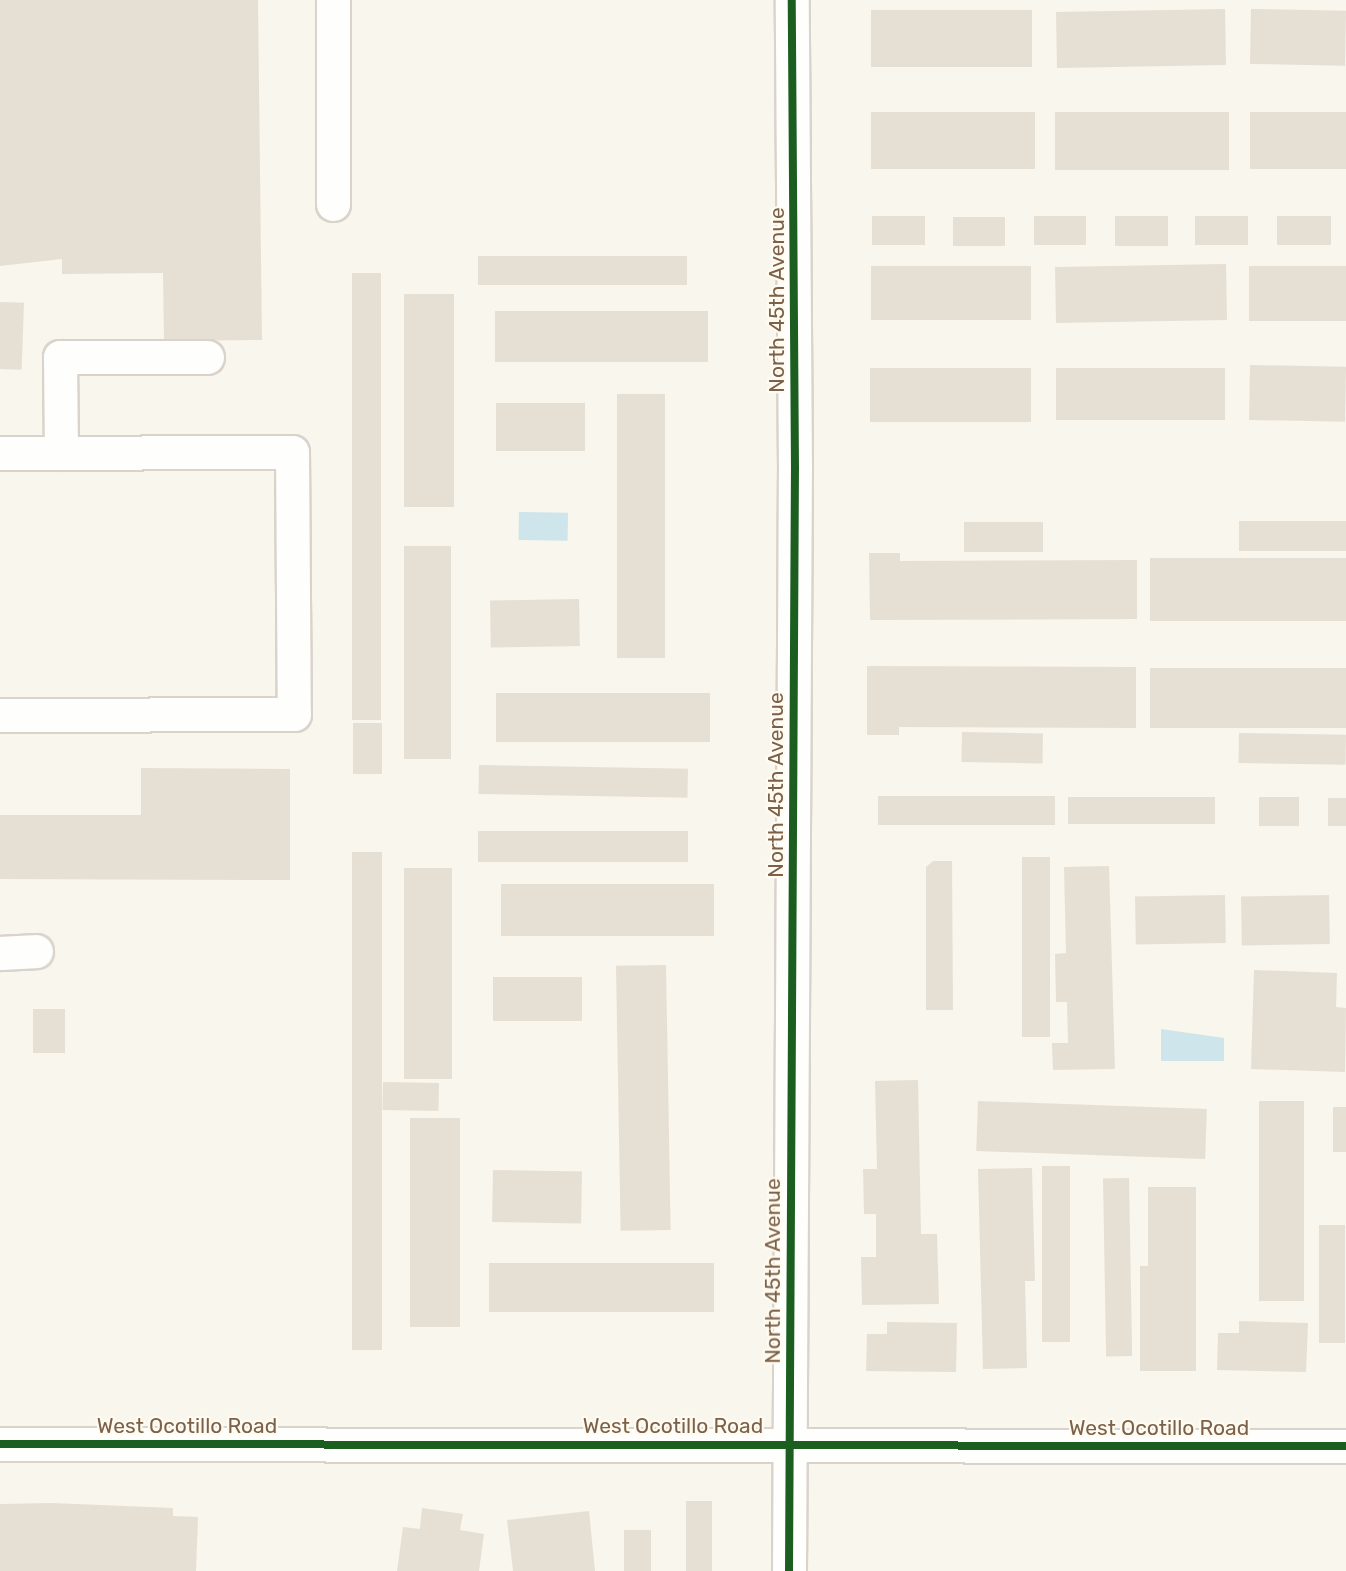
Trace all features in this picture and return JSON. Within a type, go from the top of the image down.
[{"type":"street","points":[[333,0],[333,204]]},
{"type":"street","name":"North 45th Avenue","points":[[789,1571],[795,469],[792,0]]},
{"type":"street","points":[[61,453],[60,357],[207,357]]},
{"type":"street","points":[[0,453],[292,452],[294,714],[0,715]]},
{"type":"street","points":[[0,953],[36,951]]},
{"type":"street","name":"West Ocotillo Road","points":[[0,1444],[1346,1446]]},
{"type":"water","points":[[519,512],[568,513],[568,541],[519,540]]},
{"type":"water","points":[[1161,1029],[1224,1038],[1224,1061],[1161,1061]]},
{"type":"building","points":[[0,0],[258,0],[262,340],[164,341],[163,273],[62,274],[62,259],[0,266]]},
{"type":"building","points":[[1225,9],[1226,65],[1057,68],[1056,12]]},
{"type":"building","points":[[1251,9],[1346,11],[1345,66],[1250,64]]},
{"type":"building","points":[[871,10],[1032,10],[1032,67],[871,67]]},
{"type":"building","points":[[871,112],[1035,112],[1035,169],[871,169]]},
{"type":"building","points":[[1055,112],[1229,112],[1229,170],[1055,170]]},
{"type":"building","points":[[1250,112],[1346,112],[1346,169],[1250,169]]},
{"type":"building","points":[[872,216],[925,216],[925,245],[872,245]]},
{"type":"building","points":[[1034,216],[1086,216],[1086,245],[1034,245]]},
{"type":"building","points":[[1115,216],[1168,216],[1168,246],[1115,246]]},
{"type":"building","points":[[1195,216],[1248,216],[1248,245],[1195,245]]},
{"type":"building","points":[[1277,216],[1331,216],[1331,245],[1277,245]]},
{"type":"building","points":[[953,217],[1005,217],[1005,246],[953,246]]},
{"type":"building","points":[[478,256],[687,256],[687,285],[478,285]]},
{"type":"building","points":[[1226,264],[1227,320],[1056,323],[1055,267]]},
{"type":"building","points":[[871,266],[1031,266],[1031,320],[871,320]]},
{"type":"building","points":[[1249,266],[1346,266],[1346,321],[1249,321]]},
{"type":"building","points":[[352,273],[381,273],[381,720],[352,720]]},
{"type":"building","points":[[404,294],[454,294],[454,507],[404,507]]},
{"type":"building","points":[[0,302],[24,303],[22,370],[0,369]]},
{"type":"building","points":[[495,311],[708,311],[708,362],[495,362]]},
{"type":"building","points":[[1250,365],[1346,367],[1345,422],[1249,420]]},
{"type":"building","points":[[870,368],[1031,368],[1031,422],[870,422]]},
{"type":"building","points":[[1056,368],[1225,368],[1225,420],[1056,420]]},
{"type":"building","points":[[617,394],[665,394],[665,658],[617,658]]},
{"type":"building","points":[[496,403],[585,403],[585,451],[496,451]]},
{"type":"building","points":[[1239,521],[1346,521],[1346,551],[1239,551]]},
{"type":"building","points":[[964,522],[1043,522],[1043,552],[964,552]]},
{"type":"building","points":[[404,546],[451,546],[451,759],[404,759]]},
{"type":"building","points":[[869,553],[900,553],[900,561],[1137,560],[1137,619],[870,620]]},
{"type":"building","points":[[1150,558],[1346,558],[1346,621],[1150,621]]},
{"type":"building","points":[[579,599],[580,646],[491,648],[490,601]]},
{"type":"building","points":[[867,666],[1136,667],[1136,728],[899,727],[899,735],[867,735]]},
{"type":"building","points":[[1150,668],[1346,668],[1346,728],[1150,728]]},
{"type":"building","points":[[496,693],[710,693],[710,742],[496,742]]},
{"type":"building","points":[[353,723],[382,723],[382,774],[353,774]]},
{"type":"building","points":[[962,732],[1043,733],[1042,763],[961,762]]},
{"type":"building","points":[[1239,733],[1346,735],[1345,765],[1238,763]]},
{"type":"building","points":[[479,765],[688,769],[687,798],[478,794]]},
{"type":"building","points":[[141,768],[290,769],[290,880],[0,879],[0,815],[141,815]]},
{"type":"building","points":[[878,796],[1055,796],[1055,825],[878,825]]},
{"type":"building","points":[[1068,797],[1215,797],[1215,824],[1068,824]]},
{"type":"building","points":[[1259,797],[1299,797],[1299,826],[1259,826]]},
{"type":"building","points":[[1328,798],[1346,798],[1346,826],[1328,826]]},
{"type":"building","points":[[478,831],[688,831],[688,862],[478,862]]},
{"type":"building","points":[[352,852],[382,852],[382,1350],[352,1350]]},
{"type":"building","points":[[1022,857],[1050,857],[1050,1037],[1022,1037]]},
{"type":"building","points":[[933,861],[952,861],[953,1010],[926,1010],[926,867]]},
{"type":"building","points":[[1109,866],[1115,1069],[1053,1070],[1052,1043],[1068,1043],[1067,1002],[1056,1002],[1055,954],[1066,953],[1064,867]]},
{"type":"building","points":[[404,868],[452,868],[452,1079],[404,1079]]},
{"type":"building","points":[[501,884],[714,884],[714,936],[501,936]]},
{"type":"building","points":[[1225,895],[1226,943],[1136,945],[1135,897]]},
{"type":"building","points":[[1329,895],[1330,944],[1242,946],[1241,897]]},
{"type":"building","points":[[666,965],[671,1230],[621,1231],[616,966]]},
{"type":"building","points":[[1254,970],[1337,973],[1336,1007],[1346,1008],[1345,1072],[1251,1069]]},
{"type":"building","points":[[493,977],[582,977],[582,1021],[493,1021]]},
{"type":"building","points":[[33,1009],[65,1009],[65,1053],[33,1053]]},
{"type":"building","points":[[918,1080],[921,1234],[937,1234],[939,1304],[862,1305],[861,1257],[876,1257],[876,1214],[864,1214],[863,1169],[877,1169],[875,1081]]},
{"type":"building","points":[[383,1082],[439,1083],[439,1111],[383,1110]]},
{"type":"building","points":[[978,1101],[1207,1109],[1205,1159],[976,1151]]},
{"type":"building","points":[[1259,1101],[1304,1101],[1304,1301],[1259,1301]]},
{"type":"building","points":[[1333,1107],[1346,1107],[1346,1152],[1333,1152]]},
{"type":"building","points":[[410,1118],[460,1118],[460,1327],[410,1327]]},
{"type":"building","points":[[1042,1166],[1070,1166],[1070,1342],[1042,1342]]},
{"type":"building","points":[[1032,1168],[1035,1281],[1025,1281],[1027,1368],[983,1369],[978,1169]]},
{"type":"building","points":[[493,1170],[582,1172],[581,1224],[492,1222]]},
{"type":"building","points":[[1103,1178],[1129,1178],[1132,1356],[1106,1356]]},
{"type":"building","points":[[1148,1187],[1196,1187],[1196,1371],[1140,1371],[1140,1266],[1148,1266]]},
{"type":"building","points":[[1319,1225],[1345,1225],[1345,1343],[1319,1343]]},
{"type":"building","points":[[489,1263],[714,1263],[714,1312],[489,1312]]},
{"type":"building","points":[[1239,1321],[1308,1323],[1306,1372],[1217,1370],[1218,1333],[1239,1333]]},
{"type":"building","points":[[887,1322],[957,1323],[956,1372],[866,1371],[867,1334],[887,1334]]},
{"type":"building","points":[[686,1501],[712,1501],[712,1571],[686,1571]]},
{"type":"building","points":[[52,1503],[173,1508],[173,1516],[198,1517],[196,1571],[0,1571],[0,1504]]},
{"type":"building","points":[[422,1508],[463,1514],[460,1530],[484,1534],[479,1571],[397,1571],[403,1527],[420,1529]]},
{"type":"building","points":[[589,1511],[595,1571],[513,1571],[507,1520]]},
{"type":"building","points":[[624,1530],[651,1530],[651,1571],[624,1571]]},
{"type":"cycle path","points":[[789,1571],[795,469],[792,0]]},
{"type":"cycle path","points":[[0,1444],[1346,1446]]}]
